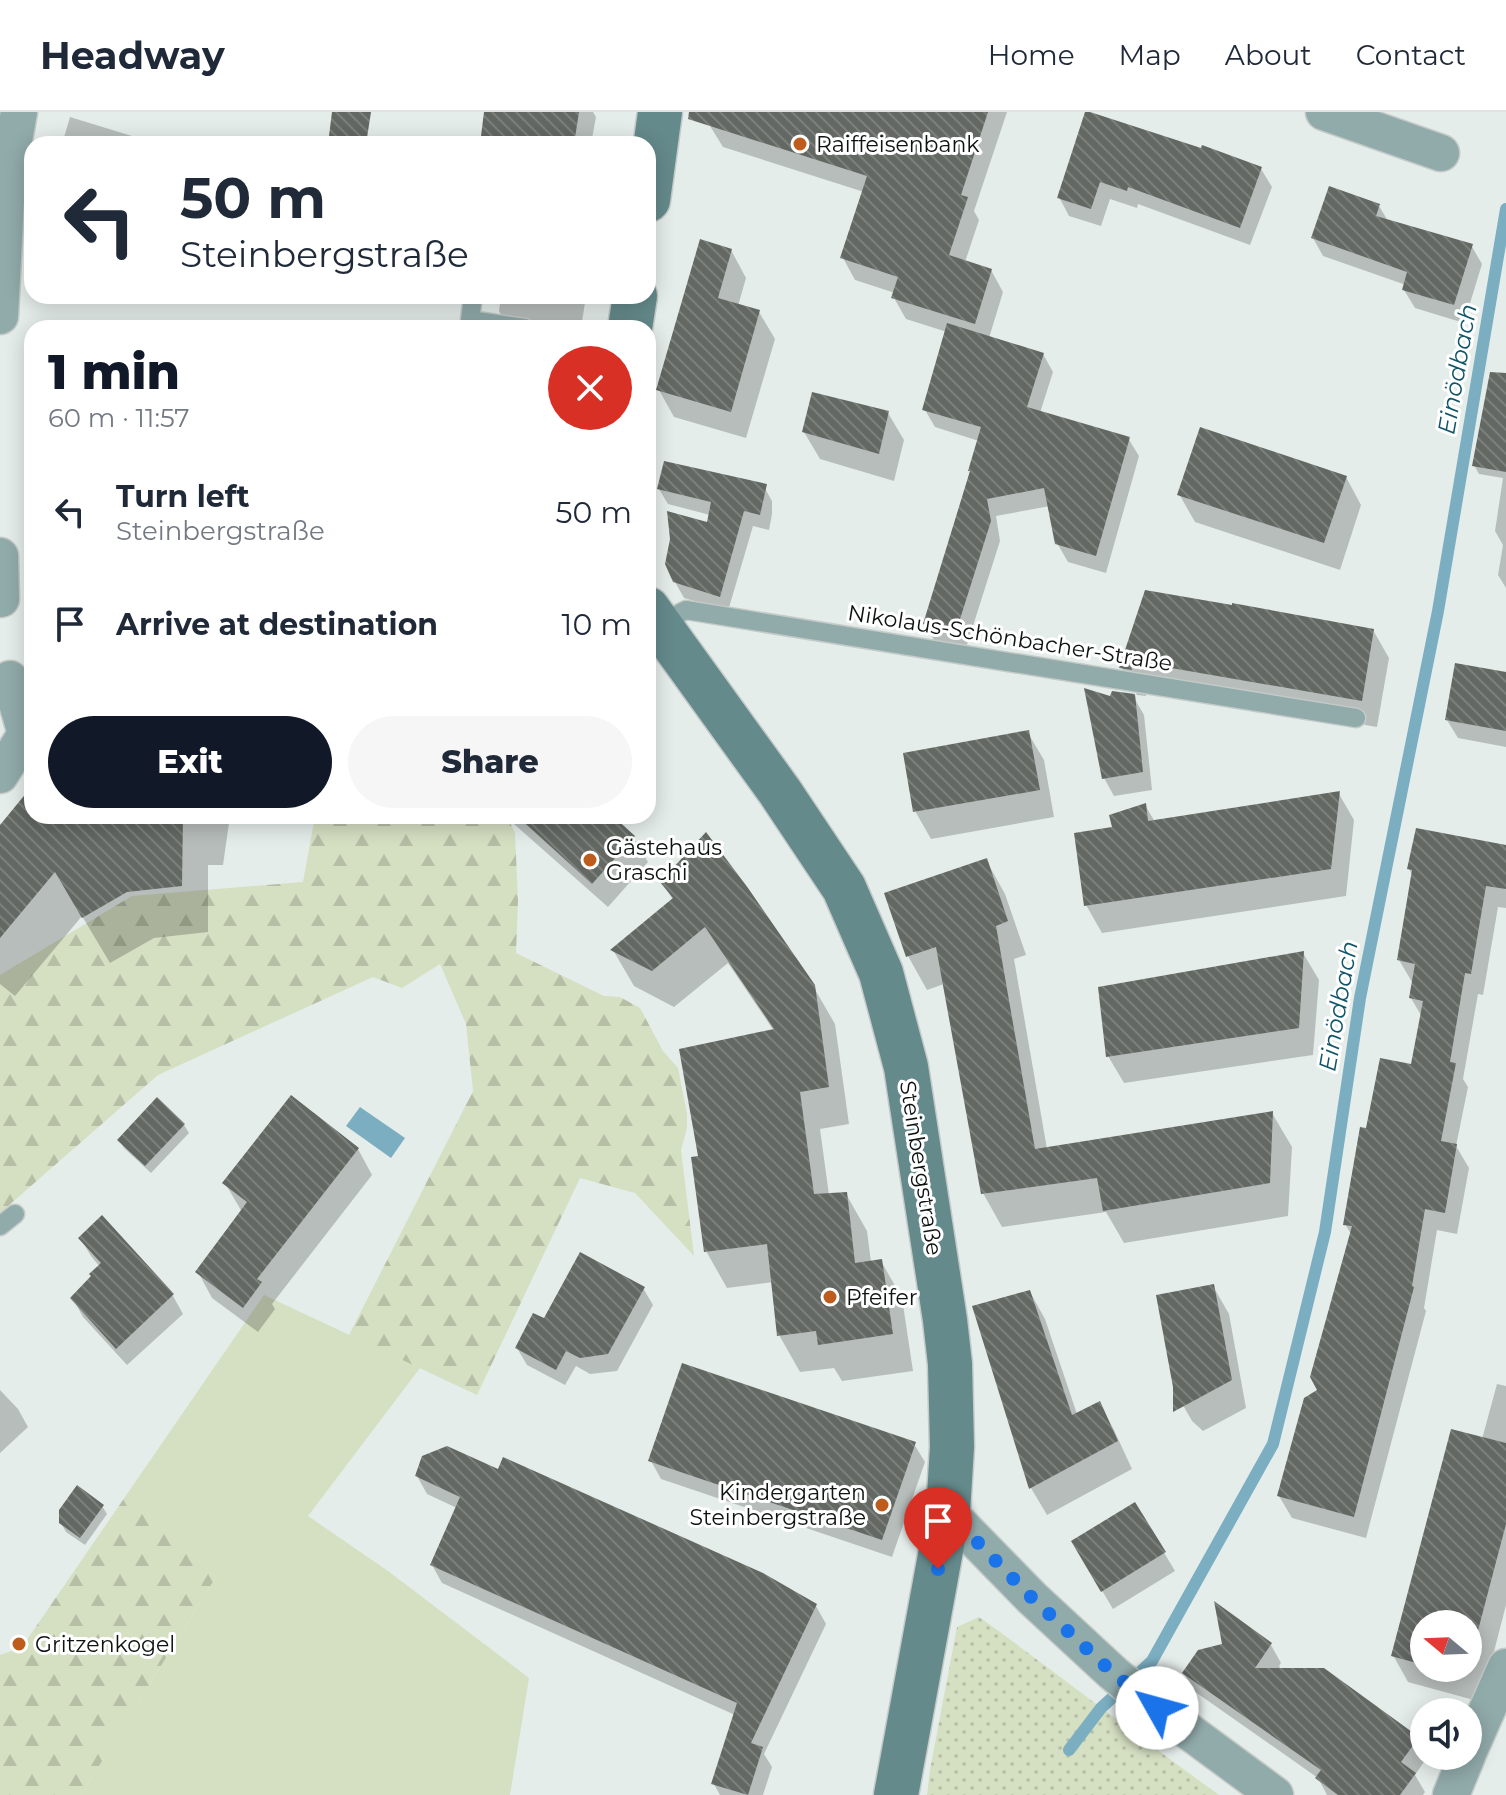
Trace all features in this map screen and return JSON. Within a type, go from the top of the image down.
[{"type":"main road","points":[[656,141],[660,112]]},
{"type":"main road","name":"Steinbergstraße","points":[[656,621],[780,792],[844,888],[881,973],[906,1067],[945,1320],[952,1428],[948,1512],[896,1795]]},
{"type":"street","points":[[1324,112],[1441,153]]},
{"type":"street","points":[[0,316],[19,185],[12,117]]},
{"type":"street","points":[[0,556],[1,599]]},
{"type":"street","points":[[14,678],[24,725]]},
{"type":"street","points":[[0,775],[24,737]]},
{"type":"street","points":[[948,1512],[1032,1598],[1113,1673],[1275,1795]]},
{"type":"street","points":[[1482,1723],[1506,1667]]},
{"type":"street","points":[[1451,1795],[1462,1770]]},
{"type":"lane","name":"Nikolaus-Schönbacher-Straße","points":[[656,616],[686,610],[1356,718]]},
{"type":"lane","points":[[0,1226],[15,1214]]},
{"type":"green space","points":[[314,824],[511,824],[515,833],[518,901],[516,953],[604,996],[620,997],[640,1008],[663,1051],[678,1068],[687,1114],[681,1150],[694,1256],[635,1193],[580,1178],[477,1395],[349,1335],[473,1091],[466,1024],[440,964],[402,988],[373,977],[158,1075],[0,1213],[0,975],[132,896],[303,882]]},
{"type":"green space","points":[[264,1295],[420,1368],[308,1516],[388,1571],[529,1678],[510,1795],[81,1795],[216,1577],[127,1494]]},
{"type":"green space","points":[[127,1494],[216,1577],[81,1795],[0,1795],[0,1655],[22,1647]]},
{"type":"green space","points":[[979,1617],[1219,1795],[927,1795],[957,1627]]},
{"type":"water","points":[[360,1107],[405,1138],[391,1158],[346,1126]]},
{"type":"building","points":[[332,112],[371,112],[367,136],[329,136]]},
{"type":"building","points":[[484,112],[579,112],[575,136],[481,136]]},
{"type":"building","points":[[689,112],[988,112],[961,195],[968,197],[949,255],[992,269],[975,324],[891,298],[898,277],[840,258],[867,176],[688,119]]},
{"type":"building","points":[[1085,112],[1201,148],[1202,145],[1262,167],[1240,228],[1128,187],[1127,191],[1100,182],[1091,209],[1057,198]]},
{"type":"building","points":[[1329,186],[1380,204],[1376,216],[1473,244],[1454,305],[1402,290],[1407,272],[1311,238]]},
{"type":"building","points":[[700,239],[732,249],[718,298],[760,310],[731,412],[656,390]]},
{"type":"building","points":[[947,323],[1044,353],[1027,407],[1130,437],[1096,556],[1055,544],[1044,488],[987,499],[991,521],[955,635],[923,624],[981,427],[922,410]]},
{"type":"building","points":[[1490,372],[1506,373],[1506,472],[1472,466]]},
{"type":"building","points":[[812,392],[889,411],[879,454],[802,432]]},
{"type":"building","points":[[1200,427],[1347,476],[1324,543],[1177,495]]},
{"type":"building","points":[[664,461],[767,484],[760,515],[744,511],[720,597],[673,582],[665,564],[670,539],[667,511],[707,522],[711,502],[657,489]]},
{"type":"building","points":[[1145,590],[1374,629],[1362,701],[1131,661],[1132,670],[1119,668]]},
{"type":"building","points":[[1455,663],[1506,672],[1506,731],[1445,720]]},
{"type":"building","points":[[1084,688],[1110,696],[1112,691],[1135,694],[1143,772],[1102,779]]},
{"type":"building","points":[[1029,730],[1040,790],[913,812],[903,753]]},
{"type":"building","points":[[1340,791],[1331,869],[1084,906],[1074,833],[1112,827],[1109,815],[1146,803],[1148,821]]},
{"type":"building","points":[[24,796],[24,824],[183,824],[182,886],[127,892],[82,918],[55,872],[0,938],[0,825]]},
{"type":"building","name":"Gästehaus Graschi","points":[[526,824],[622,824],[635,836],[592,884]]},
{"type":"building","points":[[1416,828],[1506,845],[1506,889],[1486,886],[1471,974],[1465,973],[1450,1062],[1456,1063],[1441,1141],[1457,1144],[1445,1213],[1425,1209],[1414,1287],[1354,1517],[1277,1496],[1304,1398],[1317,1390],[1310,1377],[1352,1226],[1343,1225],[1360,1127],[1366,1128],[1380,1058],[1411,1064],[1423,1001],[1409,998],[1415,964],[1397,960],[1412,870],[1407,869]]},
{"type":"building","points":[[706,832],[815,985],[829,1087],[800,1092],[814,1194],[847,1192],[855,1263],[882,1259],[893,1334],[818,1345],[816,1331],[777,1336],[767,1244],[704,1252],[691,1157],[698,1156],[679,1049],[774,1029],[705,927],[652,971],[610,950],[673,898],[660,882]]},
{"type":"building","points":[[987,858],[1008,921],[996,926],[1035,1149],[1273,1111],[1270,1183],[1103,1211],[1097,1178],[981,1194],[936,947],[906,957],[884,893]]},
{"type":"building","points":[[1304,951],[1299,1028],[1106,1057],[1098,987]]},
{"type":"building","points":[[291,1095],[359,1148],[257,1279],[262,1282],[243,1308],[195,1272],[247,1202],[222,1183]]},
{"type":"building","points":[[157,1097],[185,1124],[145,1166],[117,1140]]},
{"type":"building","points":[[102,1215],[174,1294],[116,1349],[70,1298],[101,1263],[78,1238]]},
{"type":"building","points":[[580,1252],[645,1287],[608,1354],[580,1358],[566,1351],[556,1370],[515,1348],[533,1313],[544,1318]]},
{"type":"building","points":[[1214,1284],[1232,1380],[1173,1412],[1173,1387],[1156,1295]]},
{"type":"building","points":[[1030,1290],[1072,1415],[1100,1401],[1118,1441],[1029,1489],[972,1306]]},
{"type":"building","points":[[682,1363],[916,1442],[882,1540],[648,1461]]},
{"type":"building","points":[[1451,1429],[1506,1443],[1506,1524],[1482,1615],[1482,1610],[1410,1610],[1410,1661],[1391,1656]]},
{"type":"building","points":[[447,1446],[498,1469],[503,1457],[763,1573],[817,1604],[751,1743],[763,1747],[748,1795],[711,1784],[737,1703],[430,1565],[460,1497],[415,1476],[422,1456]]},
{"type":"building","points":[[77,1485],[104,1505],[80,1538],[59,1523],[59,1510]]},
{"type":"building","points":[[1135,1502],[1166,1552],[1101,1592],[1071,1541]]},
{"type":"building","points":[[1214,1601],[1272,1643],[1255,1668],[1324,1668],[1410,1730],[1410,1750],[1401,1762],[1416,1773],[1400,1795],[1338,1795],[1315,1778],[1321,1770],[1182,1673],[1198,1650],[1222,1644]]},
{"type":"waterway","name":"Einödbach","points":[[1069,1750],[1101,1708],[1152,1661],[1273,1444],[1325,1232],[1360,998],[1438,611],[1506,209]]},
{"type":"place","name":"Raiffeisenbank","points":[[800,144]]},
{"type":"place","name":"Gästehaus Graschi","points":[[590,860]]},
{"type":"place","name":"Pfeifer","points":[[830,1297]]},
{"type":"place","name":"Kindergarten Steinbergstraße","points":[[882,1505]]},
{"type":"place","name":"Gritzenkogel","points":[[19,1644]]},
{"type":"route","points":[[938,1569],[948,1512],[1032,1598],[1113,1673],[1157,1708]]}]
